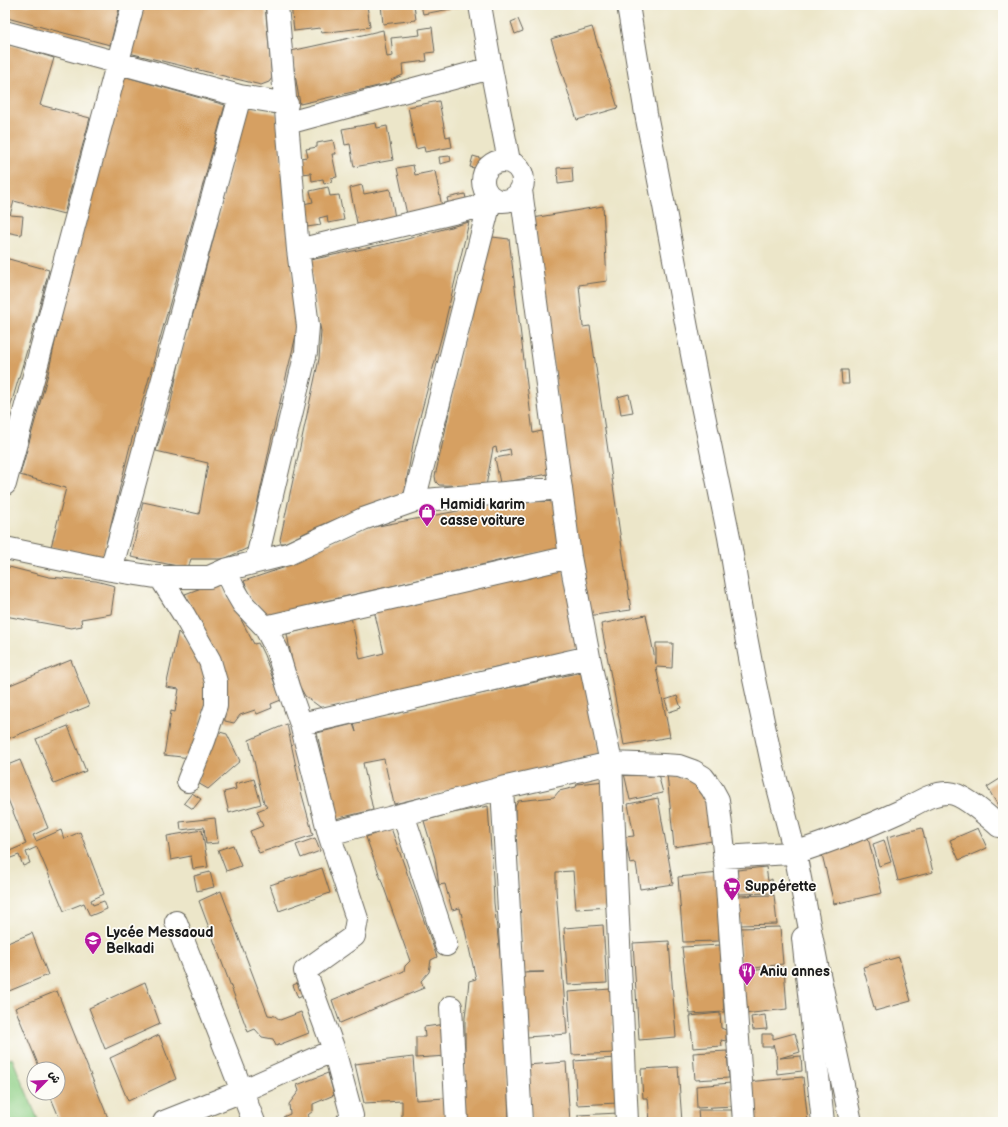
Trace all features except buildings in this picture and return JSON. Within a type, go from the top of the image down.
[{"type":"street","points":[[5,484],[133,5]]},
{"type":"street","points":[[256,562],[306,352],[308,326],[298,250],[277,5]]},
{"type":"street","points":[[480,5],[509,161]]},
{"type":"street","points":[[628,5],[646,114],[698,388],[729,537],[754,679],[773,768],[795,853],[851,1122]]},
{"type":"street","points":[[5,32],[240,96],[287,113],[491,68]]},
{"type":"street","points":[[110,570],[240,96]]},
{"type":"street","points":[[501,160],[509,161],[520,170],[523,183],[521,190],[518,195],[508,201],[496,200],[490,197],[484,190],[482,182],[483,174],[487,167],[493,162],[501,160]]},
{"type":"street","points":[[521,190],[570,557],[611,763],[627,1122]]},
{"type":"street","points":[[298,250],[474,208],[490,197]]},
{"type":"street","points":[[414,501],[490,197]]},
{"type":"street","points":[[5,548],[110,570],[160,577],[210,577],[225,570],[288,554],[363,519],[414,501],[561,488]]},
{"type":"street","points":[[265,627],[570,557]]},
{"type":"street","points":[[225,570],[243,604],[265,627],[277,650],[301,724],[329,834],[357,919],[354,936],[305,971],[334,1050],[352,1116],[347,1122]]},
{"type":"street","points":[[160,577],[210,661],[216,682],[216,706],[188,781]]},
{"type":"street","points":[[301,724],[589,657]]},
{"type":"street","points":[[329,834],[502,788],[611,763],[679,766],[693,771],[703,777],[712,788],[718,800],[724,857],[744,1122]]},
{"type":"street","points":[[502,788],[521,1122]]},
{"type":"street","points":[[724,857],[795,853],[854,831],[900,812],[935,794],[942,793],[959,795],[999,826]]},
{"type":"street","points":[[403,814],[446,945]]},
{"type":"street","points":[[795,853],[822,1122]]},
{"type":"street","points":[[176,922],[254,1122]]},
{"type":"street","points":[[451,1007],[457,1122]]},
{"type":"street","points":[[164,1122],[242,1091],[334,1050]]},
{"type":"green space","points":[[12,1058],[26,1091],[26,1101],[30,1101],[39,1122],[5,1122],[5,1061]]},
{"type":"place","name":"Hamidi karim casse voiture","points":[[427,527]]},
{"type":"place","name":"Suppérette","points":[[732,901]]},
{"type":"place","name":"Lycée Messaoud Belkadi","points":[[93,955]]},
{"type":"place","name":"Aniu annes","points":[[747,986]]}]
